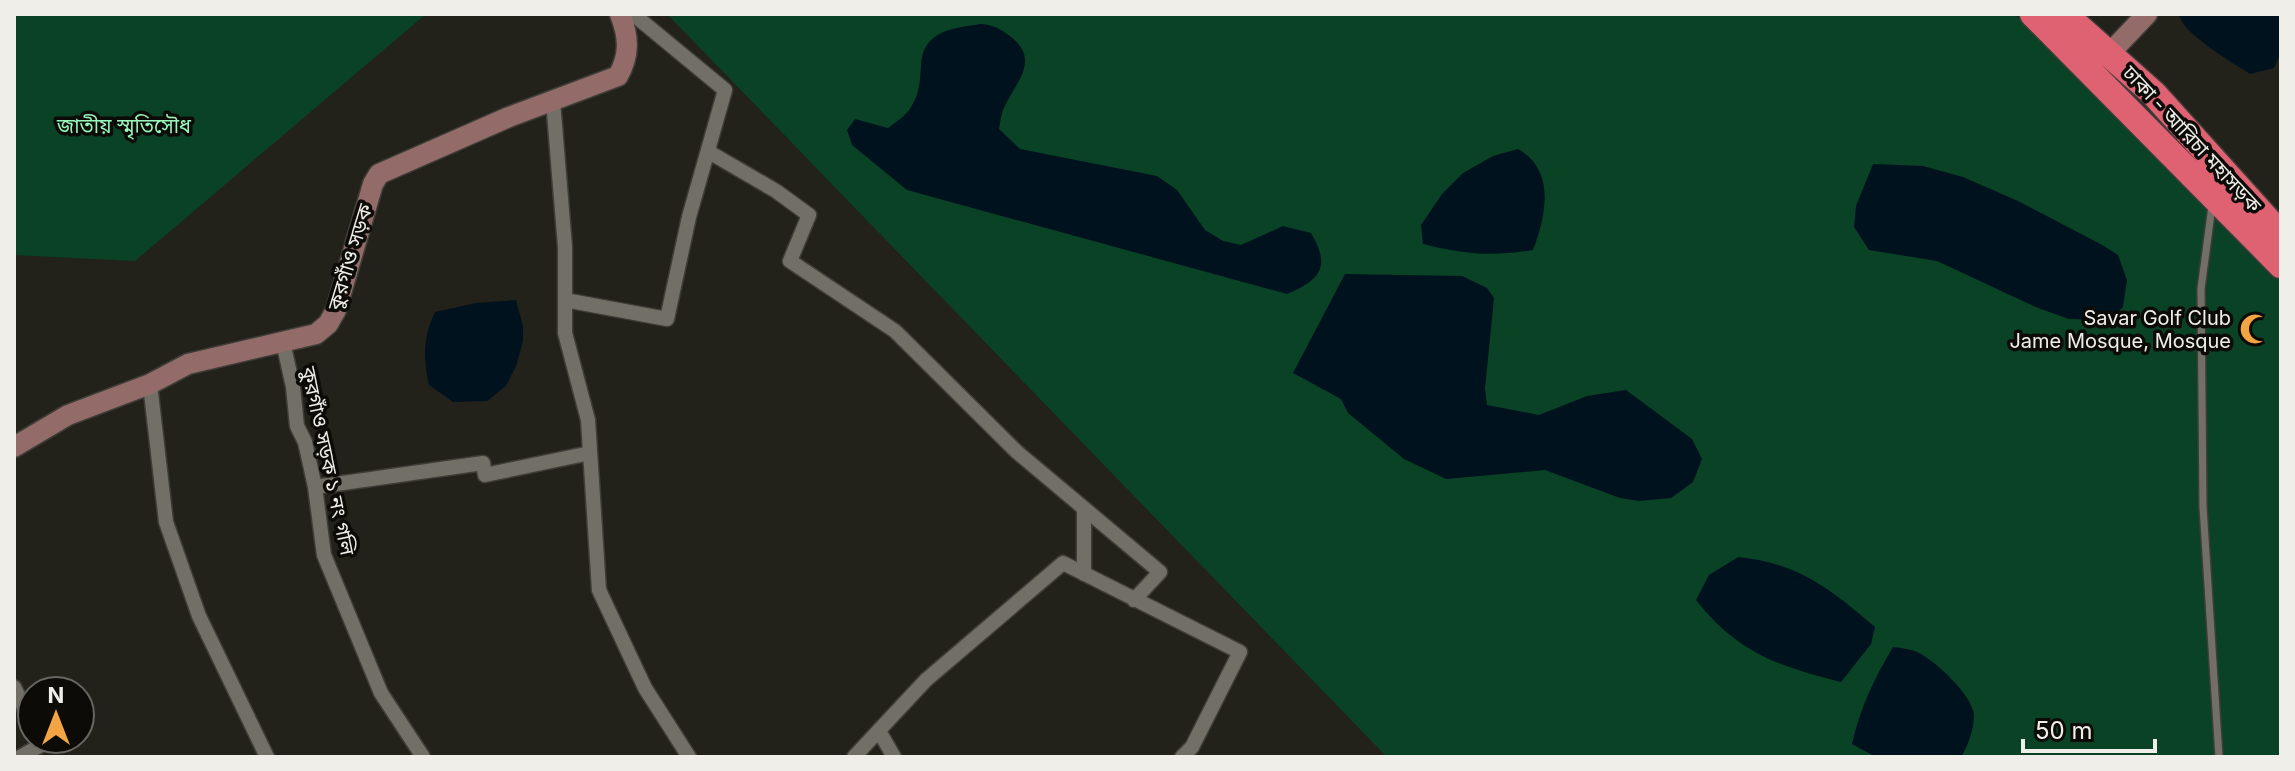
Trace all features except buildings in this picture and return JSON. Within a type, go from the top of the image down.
[{"type":"highway","points":[[2033,14],[2100,63],[2213,196],[2281,265]]},
{"type":"highway","name":"ঢাকা - আরিচা মহাসড়ক","points":[[2064,14],[2100,63],[2154,94],[2281,235]]},
{"type":"street","name":"কুরগাঁও সড়ক","points":[[14,447],[68,415],[150,384],[188,364],[316,334],[328,324],[336,310],[373,184],[379,174],[509,117],[618,76],[626,62],[628,45],[620,14]]},
{"type":"street","points":[[565,300],[667,319],[689,217],[725,90],[633,14]]},
{"type":"street","points":[[2100,63],[2147,14]]},
{"type":"street","points":[[553,101],[565,247],[565,333],[588,420],[599,590],[645,688],[689,757]]},
{"type":"street","points":[[709,152],[776,191],[809,215],[790,261],[895,331],[1017,452],[1160,572],[1134,600]]},
{"type":"street","name":"কুরগাঁও সড়ক ১ নং গলি","points":[[283,342],[293,387],[297,426],[305,442],[315,487],[324,555],[381,693],[423,757]]},
{"type":"street","points":[[150,384],[166,522],[199,616],[267,757]]},
{"type":"street","points":[[315,487],[483,463],[485,475],[590,453]]},
{"type":"street","points":[[1084,508],[1084,574]]},
{"type":"street","points":[[854,757],[926,680],[1063,563],[1240,652],[1192,747],[1182,757]]},
{"type":"street","points":[[879,731],[894,757]]},
{"type":"lane","points":[[2213,196],[2201,289],[2203,491],[2219,757]]},
{"type":"green space","name":"জাতীয় স্মৃতিসৌধ","points":[[14,14],[426,14],[135,261],[14,255]]},
{"type":"green space","points":[[667,14],[2014,14],[2169,150],[2281,278],[2281,757],[1387,757]]},
{"type":"water","points":[[2179,14],[2281,14],[2281,52],[2274,68],[2250,74],[2198,39],[2182,22]]},
{"type":"water","points":[[981,24],[990,25],[1010,36],[1020,45],[1024,55],[1023,73],[1003,110],[999,129],[1020,149],[1157,176],[1177,190],[1205,230],[1223,241],[1241,245],[1283,226],[1311,233],[1321,263],[1315,277],[1287,294],[907,190],[852,145],[847,130],[855,119],[888,128],[901,118],[916,97],[927,44],[942,33]]},
{"type":"water","points":[[1518,149],[1530,158],[1543,181],[1544,209],[1533,250],[1478,253],[1423,244],[1421,225],[1442,194],[1463,173],[1493,156]]},
{"type":"water","points":[[1873,164],[1923,166],[1963,177],[2018,201],[2104,246],[2118,255],[2127,280],[2123,307],[2110,320],[2069,319],[1937,261],[1869,250],[1854,227],[1856,206]]},
{"type":"water","points":[[1345,274],[1462,276],[1487,288],[1494,298],[1485,389],[1487,405],[1539,415],[1587,396],[1626,390],[1692,439],[1702,459],[1693,482],[1671,498],[1639,501],[1620,498],[1545,470],[1446,479],[1404,459],[1348,413],[1341,399],[1293,373]]},
{"type":"water","points":[[516,300],[523,326],[523,341],[506,386],[487,401],[453,402],[429,385],[425,348],[435,312],[476,303]]},
{"type":"water","points":[[1738,557],[1779,565],[1812,580],[1875,627],[1871,644],[1841,682],[1761,655],[1728,633],[1696,600],[1709,575]]},
{"type":"water","points":[[1893,647],[1925,656],[1952,679],[1967,698],[1974,720],[1961,757],[1876,757],[1852,744],[1868,694]]},
{"type":"place","name":"Savar Golf Club Jame Mosque, Mosque","points":[[2255,329]]}]
